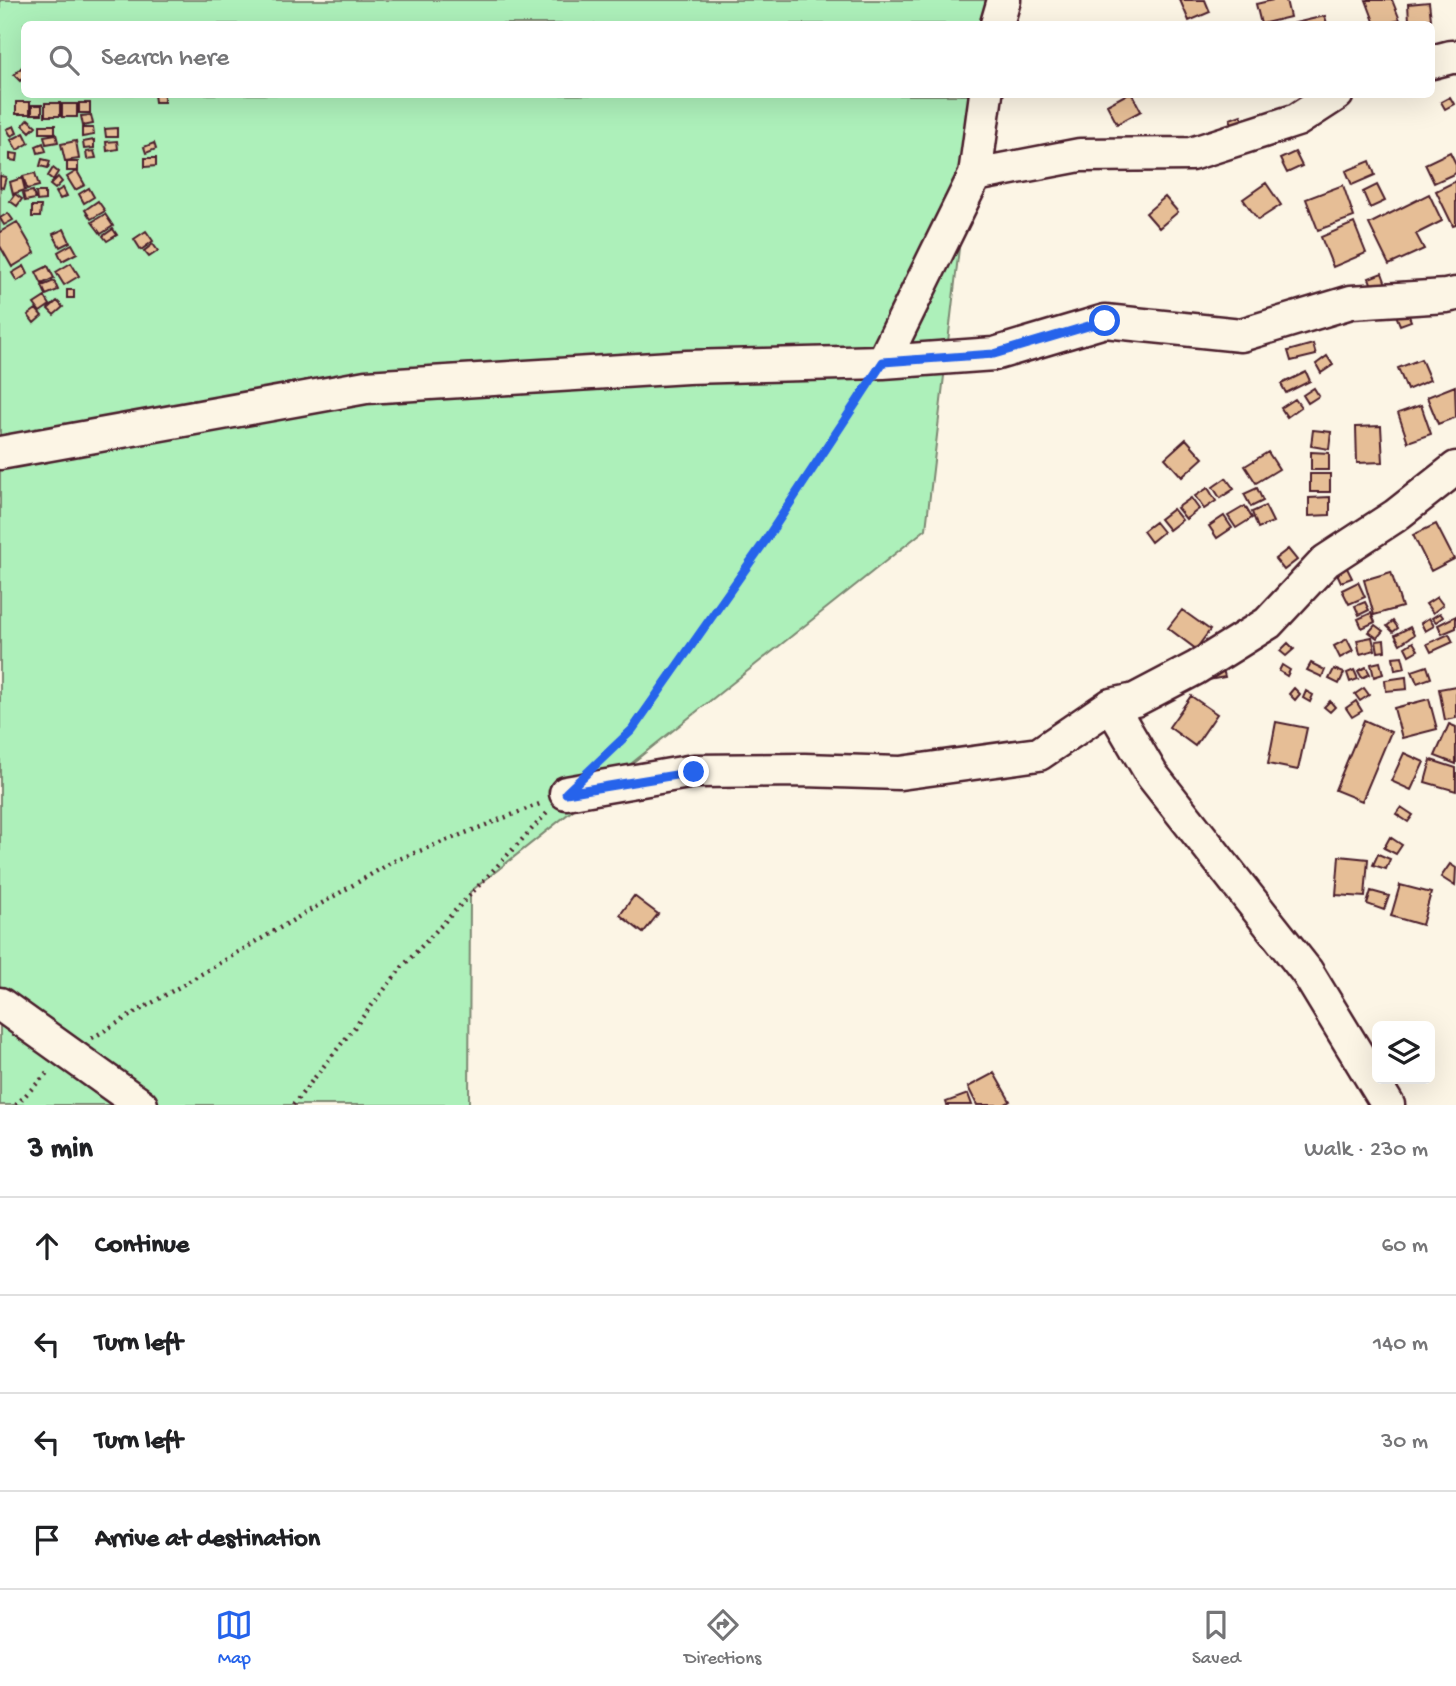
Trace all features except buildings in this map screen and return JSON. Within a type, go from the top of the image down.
[{"type":"street","points":[[998,21],[1004,0]]},
{"type":"street","points":[[1435,61],[1456,57]]},
{"type":"street","points":[[883,362],[975,175],[985,98]]},
{"type":"street","points":[[975,175],[1080,155],[1191,154],[1297,120],[1330,98]]},
{"type":"street","points":[[0,453],[366,387],[687,367],[883,362],[994,354],[1105,321],[1241,335],[1351,302],[1456,294]]},
{"type":"street","points":[[566,793],[694,772],[804,770],[900,773],[1039,754],[1111,705],[1135,700],[1196,668],[1268,623],[1326,561],[1395,516],[1456,468]]},
{"type":"street","points":[[1111,705],[1152,775],[1307,972],[1388,1105]]},
{"type":"street","points":[[0,1003],[141,1105]]},
{"type":"path","points":[[293,1105],[403,966],[566,793],[632,730],[765,541],[883,362]]},
{"type":"path","points":[[16,1105],[67,1052],[394,861],[566,793]]},
{"type":"green space","points":[[0,0],[988,0],[986,21],[21,21],[21,98],[977,98],[926,529],[470,892],[469,1105],[0,1105]]},
{"type":"route","points":[[694,772],[566,793],[632,730],[765,541],[883,362],[994,354],[1105,321]]}]
